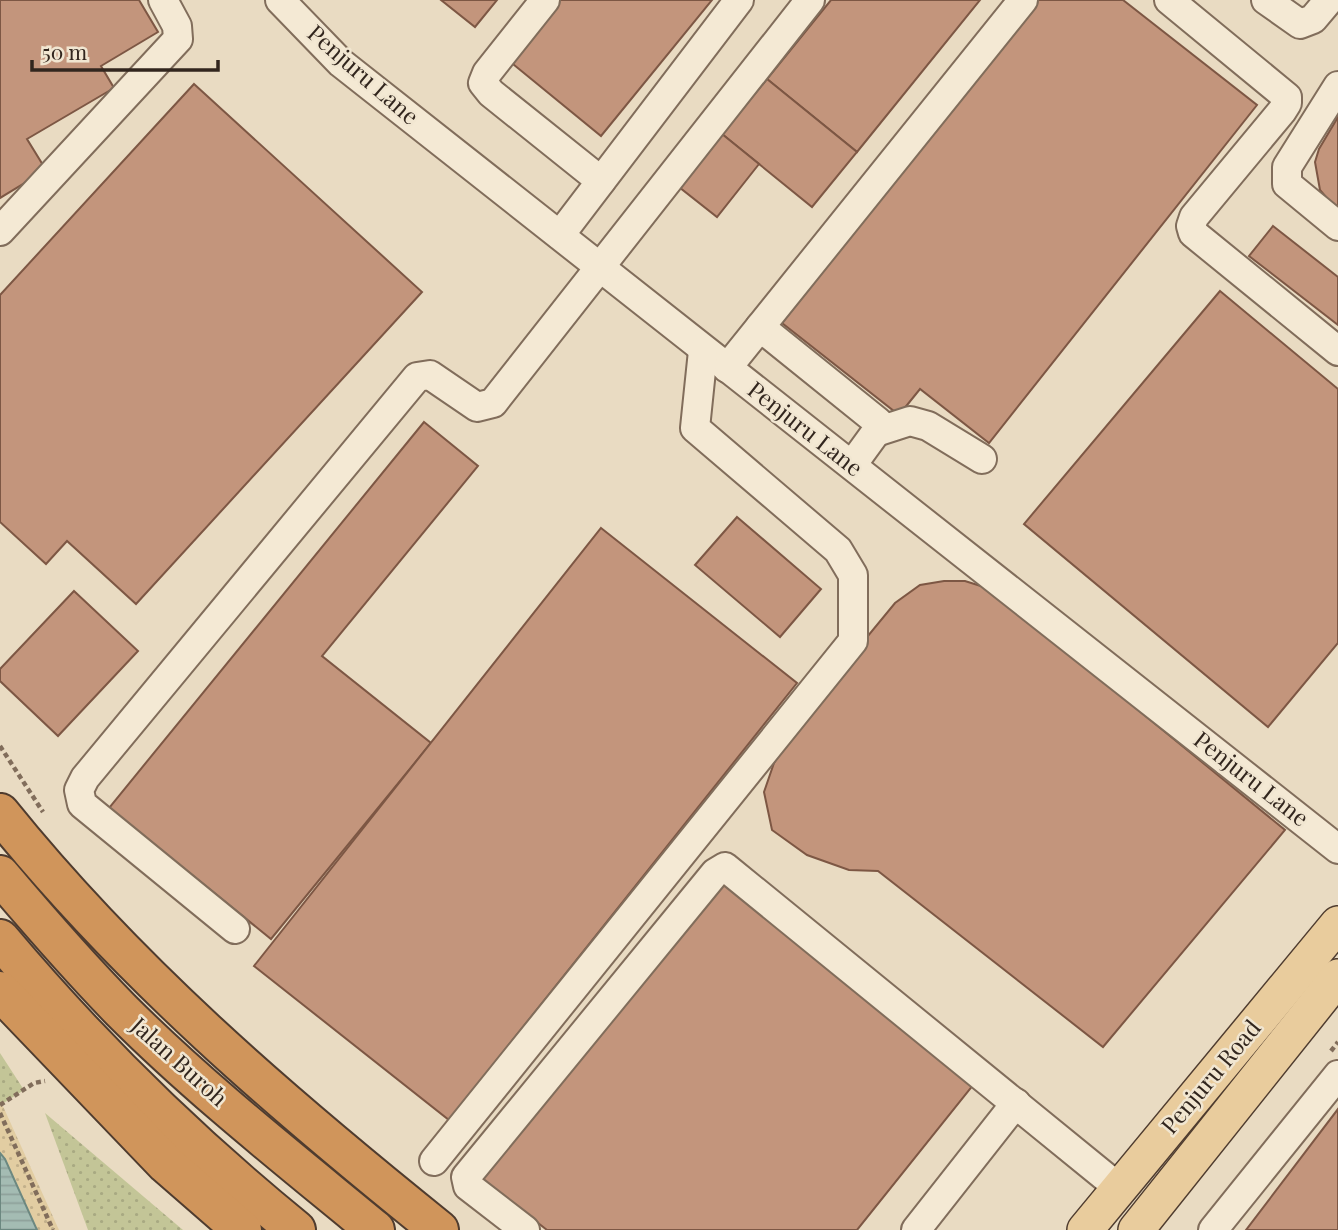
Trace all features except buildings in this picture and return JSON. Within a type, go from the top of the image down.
[{"type":"highway","points":[[0,813],[126,956],[235,1061],[348,1158],[439,1230]]},
{"type":"highway","name":"Jalan Buroh","points":[[0,875],[60,946],[124,1012],[211,1091],[375,1230]]},
{"type":"highway","name":"Jalan Buroh","points":[[0,939],[16,984],[91,1042],[190,1139],[296,1230]]},
{"type":"highway","points":[[16,984],[166,1164],[242,1230]]},
{"type":"main road","name":"Penjuru Road","points":[[1085,1230],[1338,924]]},
{"type":"main road","name":"Penjuru Road","points":[[1136,1230],[1338,977]]},
{"type":"street","points":[[0,231],[178,39],[177,26],[163,0]]},
{"type":"street","name":"Penjuru Lane","points":[[280,0],[341,63],[1338,849]]},
{"type":"street","points":[[545,0],[487,73],[483,83],[491,93],[601,181]]},
{"type":"street","points":[[560,235],[739,0]]},
{"type":"street","points":[[234,929],[82,804],[79,790],[417,377],[430,374],[477,407],[493,403],[810,0]]},
{"type":"street","points":[[727,368],[1023,0]]},
{"type":"street","points":[[1169,0],[1284,92],[1287,103],[1194,218],[1191,226],[1193,233],[1338,351]]},
{"type":"street","points":[[1266,0],[1300,24],[1313,19],[1329,0]]},
{"type":"street","points":[[1338,86],[1297,151],[1285,176],[1287,184],[1338,226]]},
{"type":"street","points":[[760,327],[878,422],[876,432],[852,465]]},
{"type":"street","points":[[434,1161],[853,642],[853,575],[838,550],[695,428],[703,351]]},
{"type":"street","points":[[876,432],[910,421],[928,426],[982,459]]},
{"type":"street","points":[[525,1230],[468,1185],[466,1177],[720,868],[731,870],[1119,1188]]},
{"type":"street","points":[[1213,1230],[1338,1075]]},
{"type":"street","points":[[916,1230],[1016,1103]]},
{"type":"path","points":[[0,1113],[53,1230]]},
{"type":"green space","points":[[0,1053],[24,1090],[2,1104],[0,1102]]},
{"type":"green space","points":[[45,1113],[183,1230],[88,1230]]},
{"type":"sand","points":[[0,1102],[59,1230],[37,1230],[0,1153]]},
{"type":"shaded area","points":[[0,1153],[5,1159],[37,1230],[0,1230]]}]
